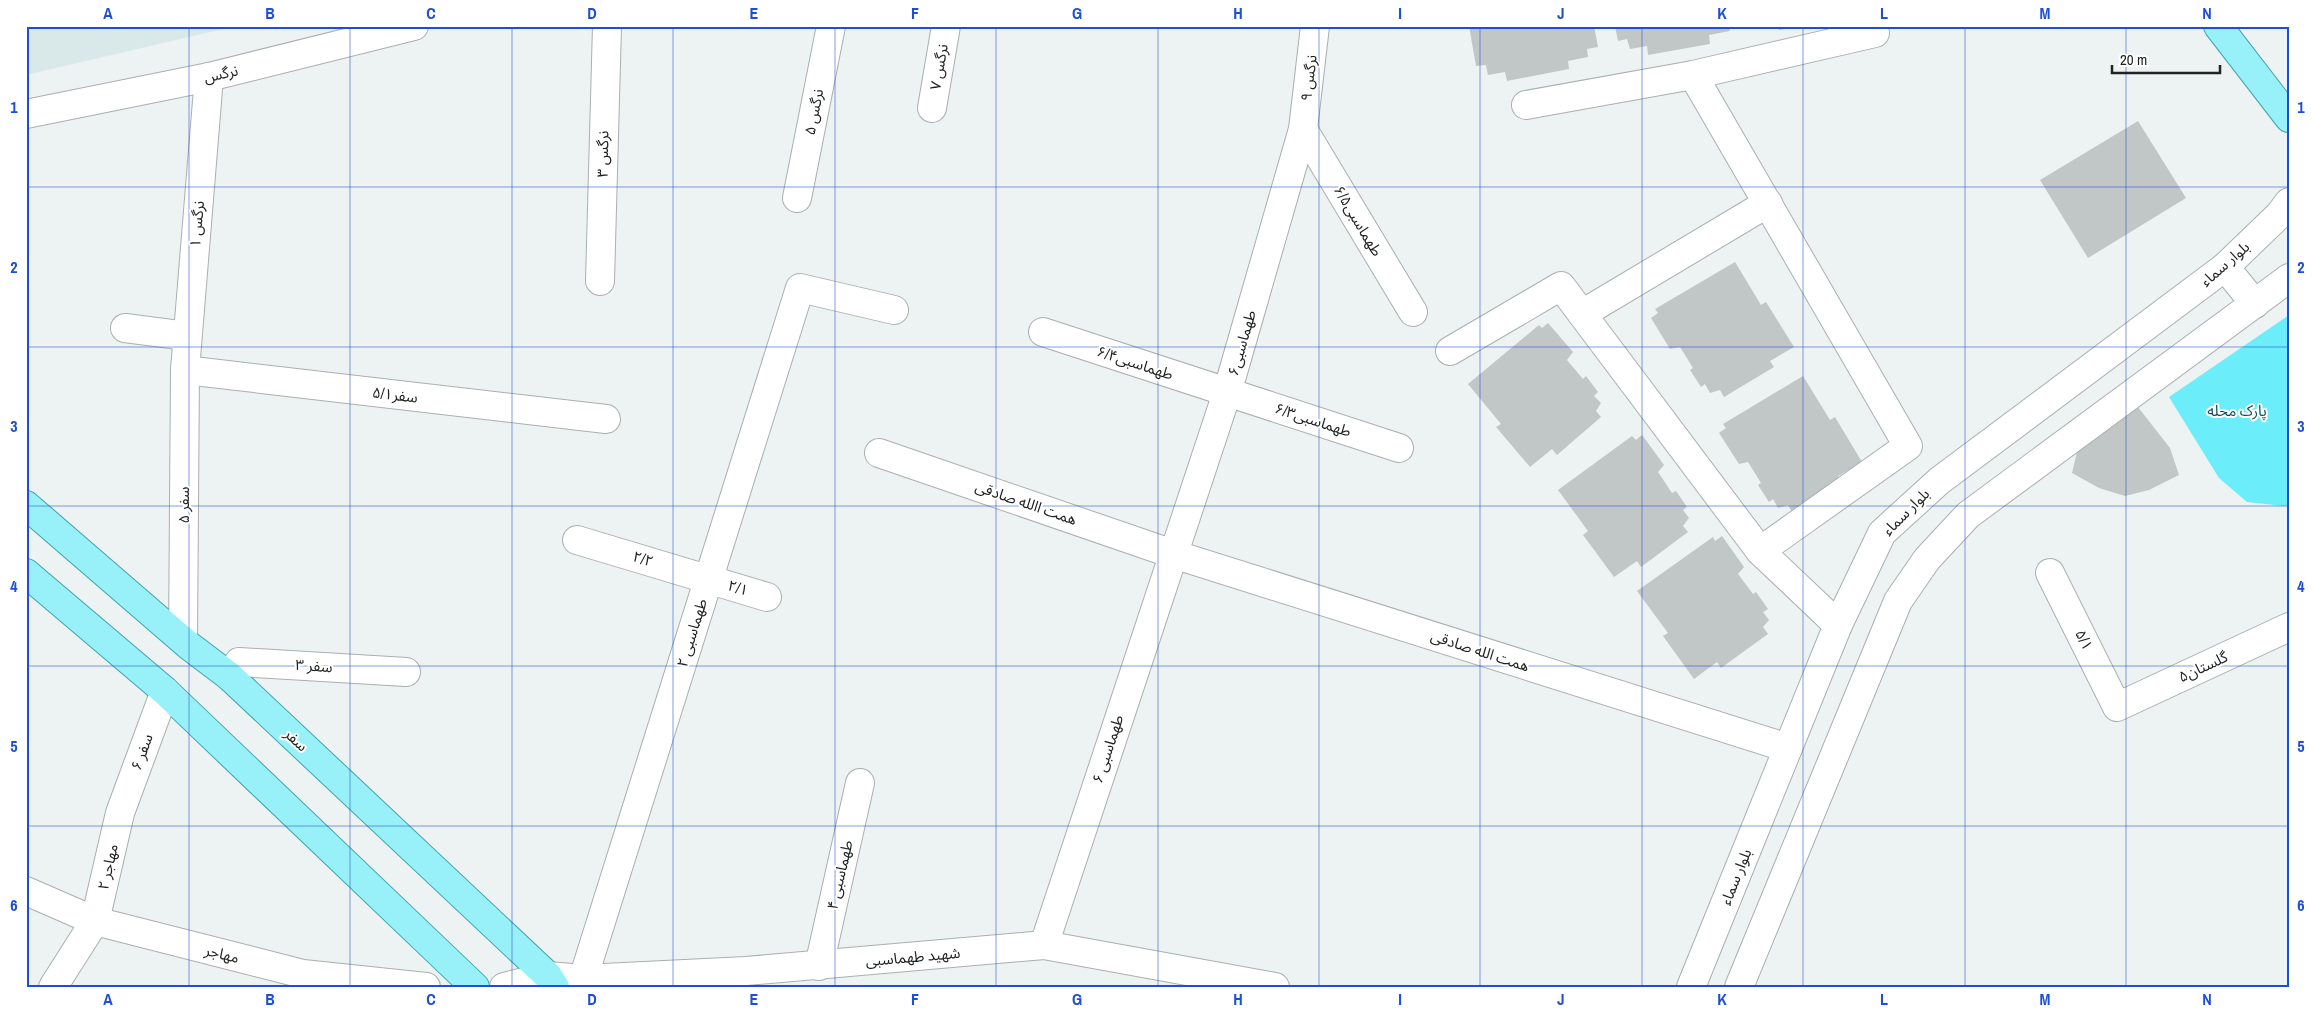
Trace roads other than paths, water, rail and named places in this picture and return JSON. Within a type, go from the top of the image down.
[{"type":"main road","points":[[2218,26],[2289,118]]},
{"type":"main road","name":"سفر","points":[[26,505],[183,640],[228,676],[552,981]]},
{"type":"main road","points":[[26,573],[165,691],[475,987]]},
{"type":"street","name":"نرگس","points":[[26,114],[209,77],[414,26]]},
{"type":"street","name":"۳ نرگس","points":[[600,282],[607,26]]},
{"type":"street","name":"۵ نرگس","points":[[797,198],[830,26]]},
{"type":"street","name":"۷ نرگس","points":[[932,108],[946,26]]},
{"type":"street","name":"۹ نرگس","points":[[1303,129],[1315,26]]},
{"type":"street","points":[[1526,105],[1693,75],[1875,33]]},
{"type":"street","points":[[1693,75],[1908,446],[1760,551]]},
{"type":"street","name":"۱ نرگس","points":[[185,370],[209,77]]},
{"type":"street","name":"۶/۵طهماسبی","points":[[1303,129],[1413,312]]},
{"type":"street","name":"۶طهماسبی","points":[[1173,554],[1228,393],[1303,129]]},
{"type":"street","name":"بلوار سماء","points":[[1691,987],[1838,625],[1882,534],[1932,488],[2225,267],[2280,214],[2289,202]]},
{"type":"street","points":[[1582,314],[1768,203]]},
{"type":"street","points":[[2225,267],[2255,304]]},
{"type":"street","points":[[1739,987],[1898,601],[1927,559],[1968,515],[2289,278]]},
{"type":"street","points":[[1450,351],[1561,286],[1760,551],[1838,625]]},
{"type":"street","name":"۲ طهماسبی","points":[[583,979],[800,288],[894,310]]},
{"type":"street","points":[[125,328],[187,336]]},
{"type":"street","name":"۶/۴طهماسبی","points":[[1044,332],[1228,393]]},
{"type":"street","name":"۵/۱سفر","points":[[185,370],[606,419]]},
{"type":"street","name":"۵ سفر","points":[[183,640],[185,370]]},
{"type":"street","name":"۶/۳طهماسبی","points":[[1228,393],[1399,448]]},
{"type":"street","name":"همت االله صادقی","points":[[878,453],[1173,554]]},
{"type":"street","name":"۲/۲","points":[[576,540],[709,579]]},
{"type":"street","name":"همت الله صادقی","points":[[1173,554],[1788,748]]},
{"type":"street","name":"۶ طهماسبی","points":[[1044,945],[1173,554]]},
{"type":"street","name":"۵/۱","points":[[2050,573],[2118,707]]},
{"type":"street","name":"۲/۱","points":[[709,579],[767,596]]},
{"type":"street","name":"گلستان۵","points":[[2118,707],[2289,627]]},
{"type":"street","name":"۳ سفر","points":[[228,676],[239,662],[406,672]]},
{"type":"street","name":"۶ سفر","points":[[120,813],[165,691]]},
{"type":"street","name":"۴ طهماسبی","points":[[819,966],[860,783]]},
{"type":"street","name":"۲ مهاجر","points":[[54,987],[96,921],[120,813]]},
{"type":"street","name":"مهاجر","points":[[26,891],[96,921],[301,980],[426,987]]},
{"type":"street","name":"شهید طهماسبی","points":[[504,987],[583,979],[751,979],[819,966],[1044,945],[1275,987]]},
{"type":"park label","name":"پارک محله","points":[[2237,411]]}]
